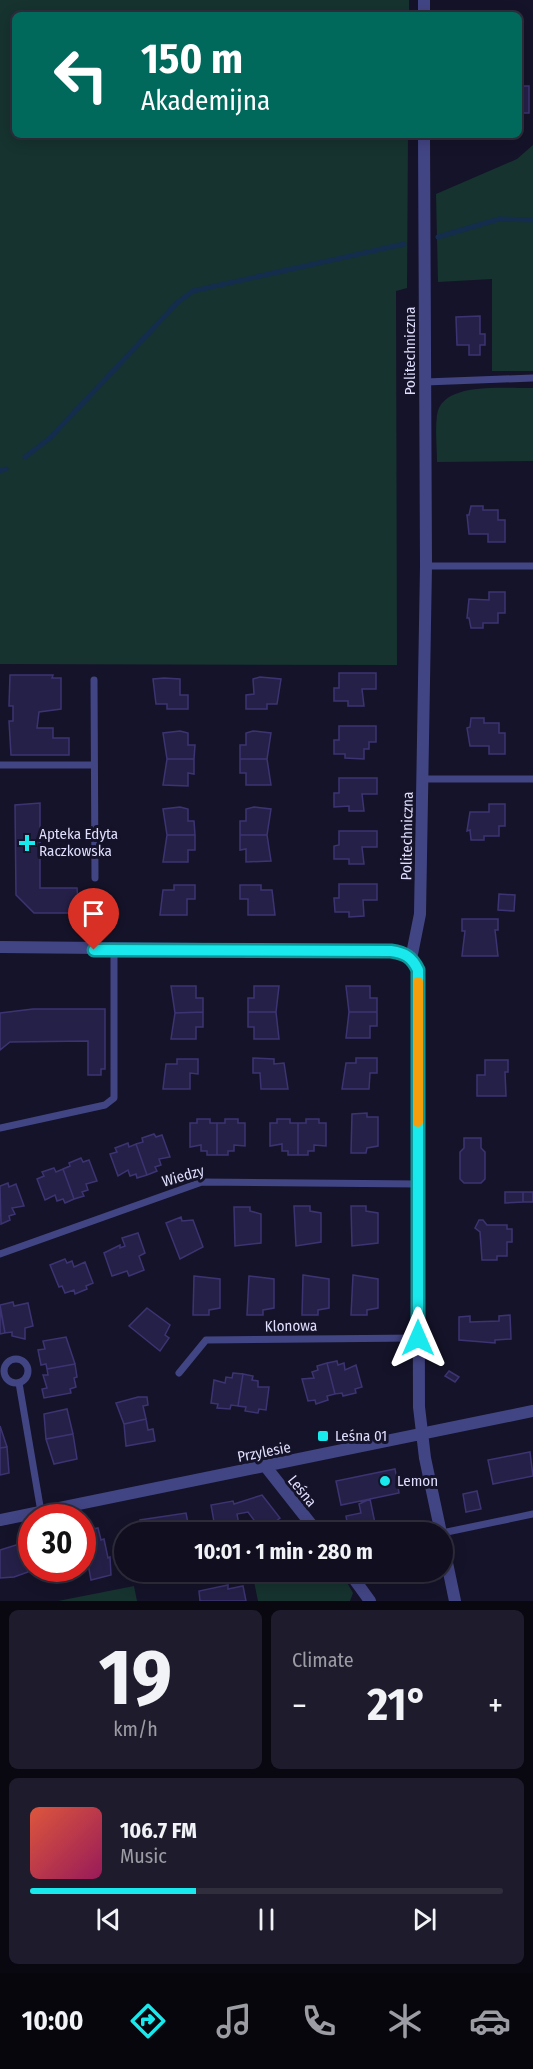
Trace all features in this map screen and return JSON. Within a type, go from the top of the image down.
[{"type":"street","name":"Politechniczna","points":[[424,138],[426,566],[423,779],[420,914],[411,959],[418,970],[418,1338],[421,1434],[439,1522]]},
{"type":"street","points":[[0,947],[114,950],[391,951],[402,953],[411,959]]},
{"type":"street","name":"Przylesie","points":[[81,1504],[533,1411]]},
{"type":"street","name":"Leśna","points":[[266,1467],[309,1522]]},
{"type":"street","name":"Przylesie","points":[[0,1520],[18,1516]]},
{"type":"street","points":[[355,1582],[367,1600]]},
{"type":"street","points":[[451,1582],[455,1601]]},
{"type":"lane","points":[[425,382],[533,378]]},
{"type":"lane","points":[[426,566],[533,566]]},
{"type":"lane","points":[[94,680],[95,878]]},
{"type":"lane","points":[[0,765],[94,765]]},
{"type":"lane","points":[[423,779],[533,778]]},
{"type":"lane","points":[[0,1128],[105,1105],[114,1098],[114,950]]},
{"type":"lane","name":"Wiedzy","points":[[0,1254],[202,1182],[418,1184]]},
{"type":"lane","name":"Klonowa","points":[[179,1373],[206,1340],[418,1338]]},
{"type":"lane","points":[[19,1383],[40,1504]]},
{"type":"lane","points":[[453,1531],[533,1514]]},
{"type":"green space","points":[[0,0],[409,0],[409,12],[12,12],[12,138],[408,138],[407,288],[396,291],[397,665],[0,664]]},
{"type":"green space","points":[[533,145],[533,371],[492,371],[492,279],[438,282],[436,194],[517,159]]},
{"type":"green space","points":[[533,388],[533,461],[437,462],[437,415],[442,404],[451,396],[463,391],[478,389]]},
{"type":"green space","points":[[254,1582],[347,1582],[353,1593],[350,1601],[258,1601]]},
{"type":"green space","points":[[134,1586],[137,1601],[58,1601]]},
{"type":"building","points":[[522,86],[529,86],[529,113],[522,113]]},
{"type":"building","points":[[480,316],[480,334],[485,334],[485,345],[480,345],[480,355],[469,355],[469,345],[457,345],[456,317]]},
{"type":"building","points":[[471,506],[483,506],[483,510],[498,510],[498,520],[505,520],[505,542],[488,542],[488,534],[469,534],[467,515],[469,515]]},
{"type":"building","points":[[489,592],[505,592],[505,613],[498,613],[498,623],[483,623],[483,628],[471,628],[469,618],[467,618],[469,599],[489,600]]},
{"type":"building","points":[[339,673],[376,673],[376,689],[362,689],[364,706],[348,706],[348,701],[334,701],[334,688],[339,688]]},
{"type":"building","points":[[10,675],[53,675],[52,678],[61,678],[61,709],[39,712],[37,728],[53,728],[53,738],[69,738],[69,755],[11,755],[9,721],[13,721],[13,706],[9,706]]},
{"type":"building","points":[[260,677],[281,679],[277,704],[267,704],[267,709],[246,709],[246,695],[254,694],[253,679]]},
{"type":"building","points":[[153,679],[180,679],[180,695],[188,695],[188,709],[167,709],[167,704],[156,704]]},
{"type":"building","points":[[471,718],[484,718],[484,723],[499,723],[499,733],[505,733],[505,754],[489,754],[489,746],[470,746],[467,728],[470,727]]},
{"type":"building","points":[[339,726],[376,726],[376,742],[369,742],[369,749],[364,749],[364,759],[345,758],[345,754],[334,754],[334,740],[339,740]]},
{"type":"building","points":[[180,731],[188,733],[188,745],[195,745],[194,759],[167,759],[163,733]]},
{"type":"building","points":[[253,731],[271,733],[267,759],[240,759],[240,745],[246,745],[246,733]]},
{"type":"building","points":[[167,759],[194,759],[194,774],[188,773],[188,786],[163,785]]},
{"type":"building","points":[[240,759],[267,759],[271,785],[246,785],[246,773],[240,773]]},
{"type":"building","points":[[339,778],[377,778],[377,794],[362,794],[364,811],[349,811],[349,806],[334,807],[334,793],[339,793]]},
{"type":"building","points":[[40,803],[40,888],[77,888],[79,913],[34,913],[16,895],[15,805]]},
{"type":"building","points":[[489,804],[505,804],[505,826],[499,826],[499,836],[484,836],[484,840],[471,840],[470,830],[467,831],[470,812],[489,812]]},
{"type":"building","points":[[180,807],[188,809],[188,821],[194,821],[195,835],[167,835],[163,809]]},
{"type":"building","points":[[254,807],[271,809],[267,835],[240,835],[240,821],[246,821],[246,809]]},
{"type":"building","points":[[339,831],[377,831],[377,847],[362,847],[364,864],[349,864],[349,859],[334,859],[334,846],[339,845]]},
{"type":"building","points":[[167,835],[195,835],[195,850],[188,850],[188,862],[163,862]]},
{"type":"building","points":[[240,835],[267,835],[271,861],[246,862],[246,849],[240,850]]},
{"type":"building","points":[[339,884],[377,884],[377,900],[363,900],[364,916],[349,917],[349,912],[335,912],[334,898],[339,898]]},
{"type":"building","points":[[174,885],[195,885],[195,899],[187,899],[187,915],[160,915],[163,890],[174,890]]},
{"type":"building","points":[[240,885],[261,885],[261,890],[272,890],[275,915],[248,915],[248,899],[240,899]]},
{"type":"building","points":[[499,894],[515,895],[514,911],[498,910]]},
{"type":"building","points":[[462,919],[498,919],[498,930],[495,930],[498,956],[462,956],[465,931],[462,931]]},
{"type":"building","points":[[171,986],[196,986],[196,998],[203,998],[203,1012],[175,1013]]},
{"type":"building","points":[[254,986],[279,986],[276,1012],[248,1012],[248,998],[254,998]]},
{"type":"building","points":[[346,986],[370,986],[370,998],[377,998],[377,1012],[349,1012]]},
{"type":"building","points":[[33,1009],[105,1009],[105,1069],[101,1069],[101,1075],[88,1075],[88,1041],[10,1042],[0,1050],[0,1013]]},
{"type":"building","points":[[203,1012],[203,1027],[196,1027],[196,1039],[171,1039],[175,1013]]},
{"type":"building","points":[[248,1012],[276,1012],[279,1039],[254,1039],[254,1027],[248,1027]]},
{"type":"building","points":[[349,1012],[377,1012],[377,1026],[370,1026],[370,1038],[346,1038]]},
{"type":"building","points":[[253,1058],[274,1059],[274,1064],[284,1063],[288,1089],[261,1089],[260,1073],[253,1073]]},
{"type":"building","points":[[356,1058],[377,1058],[377,1073],[370,1073],[369,1089],[342,1089],[346,1063],[356,1063]]},
{"type":"building","points":[[177,1059],[198,1059],[198,1074],[190,1073],[190,1089],[163,1089],[166,1064],[177,1064]]},
{"type":"building","points":[[485,1060],[508,1060],[508,1072],[505,1072],[506,1096],[477,1096],[477,1075],[485,1075]]},
{"type":"building","points":[[367,1113],[367,1117],[378,1117],[378,1146],[367,1148],[366,1153],[351,1153],[352,1114]]},
{"type":"building","points":[[197,1119],[210,1119],[210,1123],[217,1123],[217,1155],[207,1155],[207,1151],[201,1151],[201,1145],[190,1147],[190,1123],[197,1123]]},
{"type":"building","points":[[225,1119],[238,1119],[238,1123],[245,1123],[245,1146],[234,1145],[234,1151],[228,1151],[228,1155],[217,1155],[217,1123],[225,1123]]},
{"type":"building","points":[[277,1119],[290,1119],[290,1123],[298,1123],[298,1155],[288,1155],[288,1151],[282,1151],[282,1144],[270,1146],[270,1123],[277,1123]]},
{"type":"building","points":[[306,1119],[319,1119],[319,1123],[326,1123],[326,1146],[314,1145],[314,1151],[308,1151],[308,1155],[298,1155],[298,1123],[306,1123]]},
{"type":"building","points":[[154,1134],[156,1137],[162,1135],[170,1157],[159,1159],[161,1165],[155,1167],[157,1171],[147,1175],[136,1144],[143,1142],[142,1138]]},
{"type":"building","points":[[464,1138],[481,1138],[481,1148],[485,1152],[485,1179],[481,1183],[464,1183],[460,1179],[460,1152],[464,1148]]},
{"type":"building","points":[[128,1143],[129,1147],[136,1144],[147,1175],[137,1178],[136,1174],[130,1176],[128,1170],[118,1176],[110,1154],[117,1152],[115,1148]]},
{"type":"building","points":[[81,1158],[83,1162],[89,1160],[97,1181],[86,1184],[88,1190],[82,1192],[84,1196],[74,1199],[63,1169],[70,1166],[69,1163]]},
{"type":"building","points":[[54,1168],[56,1172],[63,1169],[74,1199],[65,1203],[63,1199],[57,1201],[55,1195],[45,1200],[37,1179],[44,1176],[42,1172]]},
{"type":"building","points":[[8,1183],[9,1187],[16,1184],[24,1206],[12,1208],[15,1214],[9,1216],[10,1220],[1,1224],[0,1186]]},
{"type":"building","points":[[505,1192],[523,1192],[523,1202],[505,1203]]},
{"type":"building","points":[[523,1192],[533,1192],[533,1202],[523,1202]]},
{"type":"building","points":[[294,1206],[310,1206],[310,1211],[321,1213],[321,1242],[296,1246]]},
{"type":"building","points":[[351,1206],[366,1206],[366,1211],[378,1213],[378,1243],[352,1246]]},
{"type":"building","points":[[234,1207],[250,1207],[250,1211],[261,1214],[261,1243],[235,1246]]},
{"type":"building","points":[[181,1217],[182,1221],[193,1220],[203,1247],[180,1259],[166,1223]]},
{"type":"building","points":[[479,1220],[483,1220],[487,1225],[507,1225],[507,1229],[512,1229],[512,1242],[507,1242],[507,1256],[497,1256],[497,1260],[482,1260],[480,1232],[475,1228]]},
{"type":"building","points":[[138,1233],[145,1253],[139,1256],[144,1270],[129,1276],[127,1271],[112,1276],[104,1253],[120,1245],[120,1248],[125,1246],[122,1238]]},
{"type":"building","points":[[65,1259],[67,1263],[72,1261],[74,1267],[85,1262],[93,1283],[86,1286],[87,1289],[75,1294],[74,1290],[65,1293],[62,1286],[59,1287],[50,1265]]},
{"type":"building","points":[[303,1275],[329,1279],[329,1308],[318,1310],[318,1315],[302,1315]]},
{"type":"building","points":[[353,1275],[378,1279],[378,1308],[367,1310],[367,1315],[351,1315]]},
{"type":"building","points":[[194,1276],[220,1279],[220,1308],[209,1310],[209,1315],[193,1315]]},
{"type":"building","points":[[249,1276],[274,1279],[274,1308],[263,1310],[263,1315],[247,1315]]},
{"type":"building","points":[[13,1302],[14,1306],[28,1303],[33,1326],[25,1328],[25,1339],[12,1336],[12,1332],[5,1333],[0,1305]]},
{"type":"building","points":[[0,1308],[5,1333],[0,1334]]},
{"type":"building","points":[[147,1308],[170,1325],[165,1335],[169,1338],[160,1351],[129,1326]]},
{"type":"building","points":[[510,1315],[511,1339],[495,1340],[495,1343],[459,1340],[459,1317],[470,1316],[470,1322],[499,1321],[499,1316]]},
{"type":"building","points":[[66,1337],[75,1364],[47,1369],[46,1364],[41,1365],[38,1350],[45,1349],[43,1341]]},
{"type":"building","points":[[337,1361],[338,1365],[344,1363],[345,1370],[356,1365],[362,1387],[355,1389],[356,1393],[343,1396],[342,1393],[335,1394],[327,1363]]},
{"type":"building","points":[[327,1363],[335,1394],[327,1396],[328,1400],[316,1404],[315,1400],[308,1401],[302,1379],[314,1378],[312,1372],[318,1370],[317,1366]]},
{"type":"building","points":[[75,1364],[76,1387],[70,1389],[71,1393],[44,1398],[42,1389],[47,1388],[43,1375],[48,1375],[47,1369]]},
{"type":"building","points":[[449,1371],[459,1377],[455,1382],[445,1376]]},
{"type":"building","points":[[233,1373],[243,1374],[238,1406],[231,1405],[230,1409],[217,1408],[218,1404],[211,1403],[214,1380],[225,1383],[226,1377],[232,1378]]},
{"type":"building","points":[[243,1374],[253,1376],[252,1380],[258,1381],[258,1387],[269,1387],[266,1410],[259,1409],[258,1413],[245,1411],[246,1407],[238,1406]]},
{"type":"building","points":[[147,1397],[148,1405],[143,1406],[146,1419],[124,1424],[116,1403]]},
{"type":"building","points":[[67,1409],[73,1434],[46,1439],[44,1414]]},
{"type":"building","points":[[146,1419],[148,1430],[153,1429],[155,1441],[126,1446],[124,1424]]},
{"type":"building","points":[[0,1426],[7,1447],[0,1448]]},
{"type":"building","points":[[73,1434],[77,1459],[54,1464],[46,1439]]},
{"type":"building","points":[[7,1447],[9,1473],[0,1475],[0,1448]]},
{"type":"building","points":[[530,1452],[533,1476],[493,1484],[488,1460]]},
{"type":"building","points":[[395,1469],[399,1493],[341,1505],[336,1481]]},
{"type":"building","points":[[477,1491],[481,1509],[466,1512],[463,1494]]},
{"type":"building","points":[[262,1495],[280,1518],[275,1522],[256,1522],[248,1512],[237,1514],[238,1522],[214,1522],[211,1505],[233,1501],[234,1504]]},
{"type":"building","points":[[370,1499],[375,1522],[347,1522],[346,1516],[361,1513],[359,1504]]},
{"type":"building","points":[[186,1513],[188,1522],[140,1522],[140,1520]]},
{"type":"building","points":[[96,1528],[98,1528],[101,1540],[104,1539],[108,1558],[110,1557],[111,1575],[96,1579]]},
{"type":"building","points":[[18,1544],[18,1576],[0,1578],[0,1550]]},
{"type":"building","points":[[228,1585],[228,1589],[243,1586],[246,1601],[200,1601],[199,1591]]},
{"type":"waterway","points":[[438,237],[499,219],[533,220]]},
{"type":"waterway","points":[[25,457],[50,438],[178,302],[193,291],[404,244]]},
{"type":"waterway","points":[[0,471],[6,469]]},
{"type":"slow traffic","points":[[418,982],[418,1122]]},
{"type":"place","name":"Apteka Edyta Raczkowska","points":[[27,843]]},
{"type":"place","name":"Leśna 01","points":[[323,1436]]},
{"type":"place","name":"Lemon","points":[[385,1481]]},
{"type":"route","points":[[94,950],[391,951],[407,955],[411,959],[418,970],[418,1338]]}]
